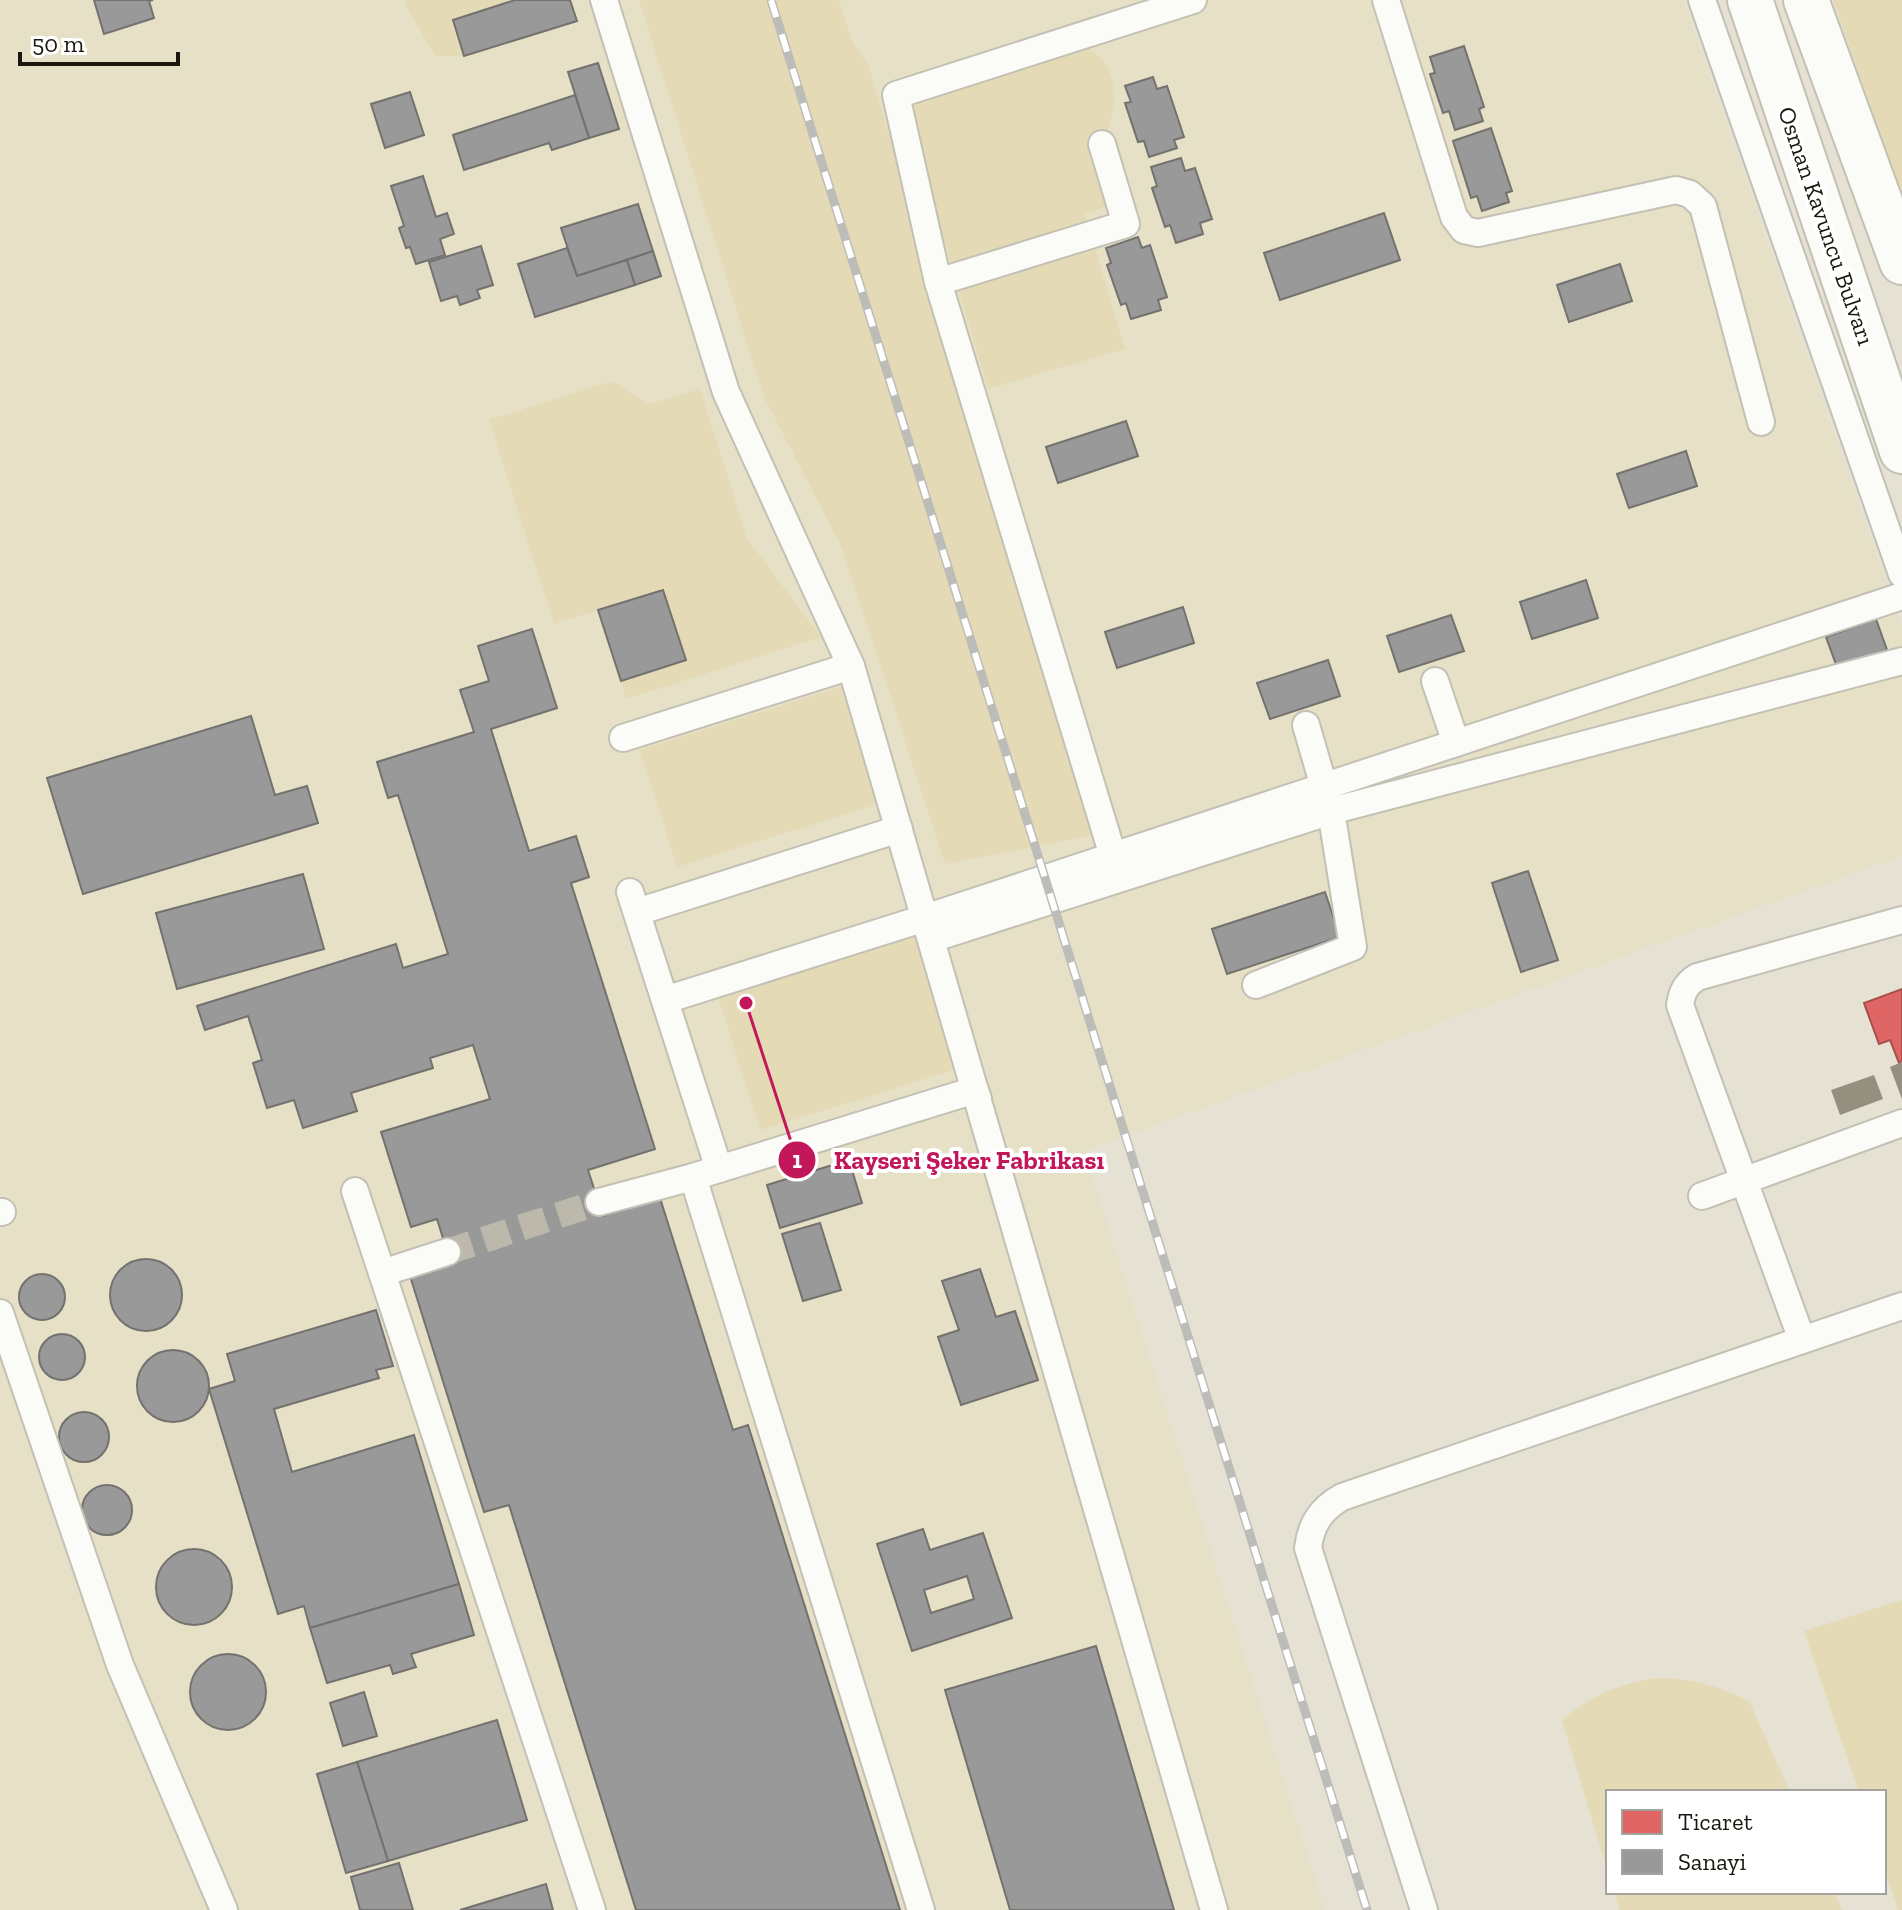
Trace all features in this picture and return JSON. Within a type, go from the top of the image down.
[{"type":"highway","name":"Osman Kavuncu Bulvarı","points":[[1750,0],[1902,451]]},
{"type":"highway","points":[[1806,0],[1902,262]]},
{"type":"street","points":[[604,0],[726,392],[851,666],[1214,1910]]},
{"type":"street","points":[[1113,856],[938,282],[896,95],[1193,0]]},
{"type":"street","points":[[1386,0],[1454,217],[1464,230],[1478,233],[1676,190],[1697,199],[1703,206],[1761,422]]},
{"type":"street","points":[[1702,0],[1902,574]]},
{"type":"street","points":[[938,282],[1126,224],[1102,144]]},
{"type":"street","points":[[665,1000],[928,928],[1327,799],[1456,743],[1902,596]]},
{"type":"street","points":[[928,928],[1113,856],[1327,799],[1902,661]]},
{"type":"street","points":[[623,738],[851,666]]},
{"type":"street","points":[[1435,681],[1456,743]]},
{"type":"street","points":[[1256,985],[1353,947],[1327,799],[1306,725]]},
{"type":"street","points":[[719,1169],[633,902],[899,829]]},
{"type":"street","points":[[1802,1340],[1680,1005],[1686,986],[1697,977],[1902,920]]},
{"type":"street","points":[[599,1202],[693,1177],[975,1090],[978,1099]]},
{"type":"street","points":[[1702,1196],[1902,1123]]},
{"type":"street","points":[[693,1177],[921,1910]]},
{"type":"street","points":[[355,1191],[592,1910]]},
{"type":"street","points":[[382,1273],[447,1252]]},
{"type":"street","points":[[1424,1910],[1308,1548],[1323,1510],[1342,1497],[1902,1306]]},
{"type":"street","points":[[0,1313],[120,1665],[224,1910]]},
{"type":"shaded area","points":[[0,0],[1683,0],[1902,629],[1902,856],[1084,1151],[1325,1910],[0,1910]]},
{"type":"shaded area","points":[[407,0],[515,0],[453,20],[464,56],[436,56],[405,6]]},
{"type":"shaded area","points":[[639,0],[839,0],[853,44],[868,64],[1095,835],[945,864],[842,548],[764,397]]},
{"type":"shaded area","points":[[1833,0],[1902,0],[1902,195]]},
{"type":"shaded area","points":[[1068,45],[1092,51],[1109,72],[1113,85],[1113,112],[1098,149],[1115,204],[1085,214],[1125,349],[988,389],[901,93]]},
{"type":"shaded area","points":[[612,381],[649,404],[700,389],[748,540],[821,637],[626,699],[621,681],[686,660],[664,590],[554,624],[489,420]]},
{"type":"shaded area","points":[[844,686],[881,803],[677,867],[640,750]]},
{"type":"shaded area","points":[[920,926],[964,1067],[760,1130],[716,990]]},
{"type":"shaded area","points":[[1902,1600],[1902,1910],[1898,1910],[1886,1874],[1886,1790],[1858,1790],[1804,1631]]},
{"type":"shaded area","points":[[1655,1678],[1680,1679],[1726,1691],[1749,1701],[1789,1790],[1606,1790],[1606,1865],[1562,1720],[1583,1704],[1629,1684]]},
{"type":"shaded area","points":[[1615,1894],[1835,1894],[1842,1910],[1620,1910]]},
{"type":"building: Ticaret","points":[[1902,989],[1902,1062],[1899,1063],[1890,1040],[1879,1044],[1864,1003]]},
{"type":"building: Sanayi","points":[[94,0],[153,0],[149,1],[154,18],[104,34]]},
{"type":"building: Sanayi","points":[[515,0],[570,0],[577,21],[464,56],[453,20]]},
{"type":"building: Sanayi","points":[[1464,46],[1484,107],[1479,109],[1483,121],[1455,130],[1449,111],[1443,113],[1430,74],[1435,73],[1430,57]]},
{"type":"building: Sanayi","points":[[598,63],[619,129],[589,138],[568,72]]},
{"type":"building: Sanayi","points":[[1153,77],[1157,89],[1167,86],[1184,137],[1174,140],[1177,148],[1149,157],[1144,141],[1138,142],[1125,103],[1131,102],[1125,86]]},
{"type":"building: Sanayi","points":[[410,92],[424,135],[385,148],[371,104]]},
{"type":"building: Sanayi","points":[[575,95],[589,138],[552,150],[549,143],[464,170],[453,135]]},
{"type":"building: Sanayi","points":[[1491,128],[1512,191],[1506,193],[1509,202],[1482,211],[1477,196],[1471,198],[1453,141]]},
{"type":"building: Sanayi","points":[[1181,158],[1185,171],[1195,168],[1212,219],[1200,223],[1203,234],[1176,243],[1170,225],[1165,227],[1152,188],[1157,186],[1151,167]]},
{"type":"building: Sanayi","points":[[423,176],[436,217],[447,213],[454,234],[440,239],[445,255],[416,264],[399,228],[404,226],[391,186]]},
{"type":"building: Sanayi","points":[[638,204],[653,251],[577,276],[561,228]]},
{"type":"building: Sanayi","points":[[1384,213],[1400,260],[1280,300],[1264,253]]},
{"type":"building: Sanayi","points":[[1138,237],[1142,248],[1150,245],[1167,297],[1158,300],[1161,310],[1131,319],[1126,303],[1121,305],[1107,265],[1111,263],[1106,248]]},
{"type":"building: Sanayi","points":[[481,246],[493,285],[477,290],[480,298],[460,305],[457,296],[441,301],[429,262]]},
{"type":"building: Sanayi","points":[[567,248],[577,276],[627,260],[635,285],[535,317],[518,264]]},
{"type":"building: Sanayi","points":[[653,251],[661,276],[635,285],[627,260]]},
{"type":"building: Sanayi","points":[[1620,264],[1632,301],[1569,322],[1557,285]]},
{"type":"building: Sanayi","points":[[1126,421],[1138,456],[1058,483],[1046,447]]},
{"type":"building: Sanayi","points":[[1686,451],[1697,486],[1629,508],[1617,474]]},
{"type":"building: Sanayi","points":[[1586,580],[1598,618],[1532,639],[1520,602]]},
{"type":"building: Sanayi","points":[[663,590],[686,660],[621,681],[598,610]]},
{"type":"building: Sanayi","points":[[1183,607],[1194,643],[1117,668],[1105,632]]},
{"type":"building: Sanayi","points":[[1451,615],[1464,651],[1399,672],[1387,636]]},
{"type":"building: Sanayi","points":[[1876,619],[1887,650],[1837,667],[1826,637]]},
{"type":"building: Sanayi","points":[[532,629],[557,708],[491,729],[529,851],[576,836],[589,877],[571,883],[655,1149],[588,1170],[603,1216],[660,1198],[733,1430],[748,1425],[900,1910],[636,1910],[509,1505],[484,1512],[410,1276],[451,1264],[437,1219],[411,1227],[381,1132],[490,1099],[473,1045],[430,1058],[433,1068],[351,1093],[357,1111],[303,1128],[294,1100],[267,1108],[253,1063],[262,1060],[248,1016],[205,1030],[197,1006],[396,944],[403,968],[448,954],[398,795],[388,798],[377,762],[474,732],[460,690],[489,681],[478,646]]},
{"type":"building: Sanayi","points":[[1328,660],[1340,696],[1270,719],[1257,683]]},
{"type":"building: Sanayi","points":[[251,716],[275,795],[307,786],[318,823],[83,894],[47,778]]},
{"type":"building: Sanayi","points":[[1528,871],[1558,960],[1521,972],[1492,883]]},
{"type":"building: Sanayi","points":[[303,874],[324,949],[177,989],[156,913]]},
{"type":"building: Sanayi","points":[[1325,892],[1340,937],[1227,974],[1212,929]]},
{"type":"building: Sanayi","points":[[849,1160],[862,1203],[780,1228],[767,1185]]},
{"type":"building: Sanayi","points":[[820,1223],[841,1290],[803,1301],[782,1234]]},
{"type":"building: Sanayi","points":[[146,1259],[166,1265],[176,1275],[182,1295],[176,1315],[166,1325],[146,1331],[126,1325],[116,1315],[110,1295],[116,1275],[126,1265]]},
{"type":"building: Sanayi","points":[[980,1269],[996,1317],[1015,1311],[1038,1380],[961,1405],[938,1337],[959,1330],[942,1281]]},
{"type":"building: Sanayi","points":[[42,1274],[58,1281],[65,1297],[58,1313],[42,1320],[26,1313],[19,1297],[26,1281]]},
{"type":"building: Sanayi","points":[[376,1310],[393,1366],[376,1370],[379,1378],[274,1409],[292,1472],[414,1435],[459,1584],[310,1628],[304,1606],[278,1614],[209,1389],[235,1381],[227,1354]]},
{"type":"building: Sanayi","points":[[62,1334],[78,1341],[85,1357],[78,1373],[62,1380],[46,1373],[39,1357],[46,1341]]},
{"type":"building: Sanayi","points":[[173,1350],[193,1356],[203,1366],[209,1386],[203,1406],[193,1416],[173,1422],[153,1416],[143,1406],[137,1386],[143,1366],[153,1356]]},
{"type":"building: Sanayi","points":[[74,1413],[94,1413],[108,1427],[108,1447],[94,1461],[74,1461],[60,1447],[60,1427]]},
{"type":"building: Sanayi","points":[[97,1486],[117,1486],[131,1500],[131,1520],[117,1534],[97,1534],[83,1520],[83,1500]]},
{"type":"building: Sanayi","points":[[923,1529],[930,1550],[983,1533],[1012,1618],[912,1651],[877,1544]],"holes":[[[967,1576],[974,1599],[931,1613],[924,1590]]]},
{"type":"building: Sanayi","points":[[194,1549],[209,1552],[221,1560],[229,1572],[232,1587],[229,1602],[221,1614],[209,1622],[194,1625],[179,1622],[167,1614],[159,1602],[156,1587],[159,1572],[167,1560],[179,1552]]},
{"type":"building: Sanayi","points":[[459,1584],[474,1635],[411,1654],[416,1667],[393,1674],[390,1665],[327,1683],[310,1628]]},
{"type":"building: Sanayi","points":[[1096,1646],[1174,1910],[1010,1910],[945,1690]]},
{"type":"building: Sanayi","points":[[228,1654],[243,1657],[255,1665],[263,1677],[266,1692],[263,1707],[255,1719],[243,1727],[228,1730],[213,1727],[201,1719],[193,1707],[190,1692],[193,1677],[201,1665],[213,1657]]},
{"type":"building: Sanayi","points":[[364,1692],[377,1736],[343,1746],[330,1703]]},
{"type":"building: Sanayi","points":[[497,1720],[527,1820],[388,1861],[357,1762]]},
{"type":"building: Sanayi","points":[[357,1762],[388,1861],[346,1873],[317,1774]]},
{"type":"building: Sanayi","points":[[399,1863],[413,1910],[360,1910],[351,1877]]},
{"type":"building: Sanayi","points":[[546,1884],[553,1910],[460,1910]]},
{"type":"building: Diğer","points":[[1902,1062],[1902,1099],[1890,1067]]},
{"type":"building: Diğer","points":[[1874,1075],[1883,1099],[1840,1115],[1831,1090]]},
{"type":"tunnel","points":[[447,1252],[599,1202]]},
{"type":"railway","points":[[771,0],[1367,1910]]},
{"type":"place","name":"Kayseri Şeker Fabrikası","points":[[746,1003]]}]
